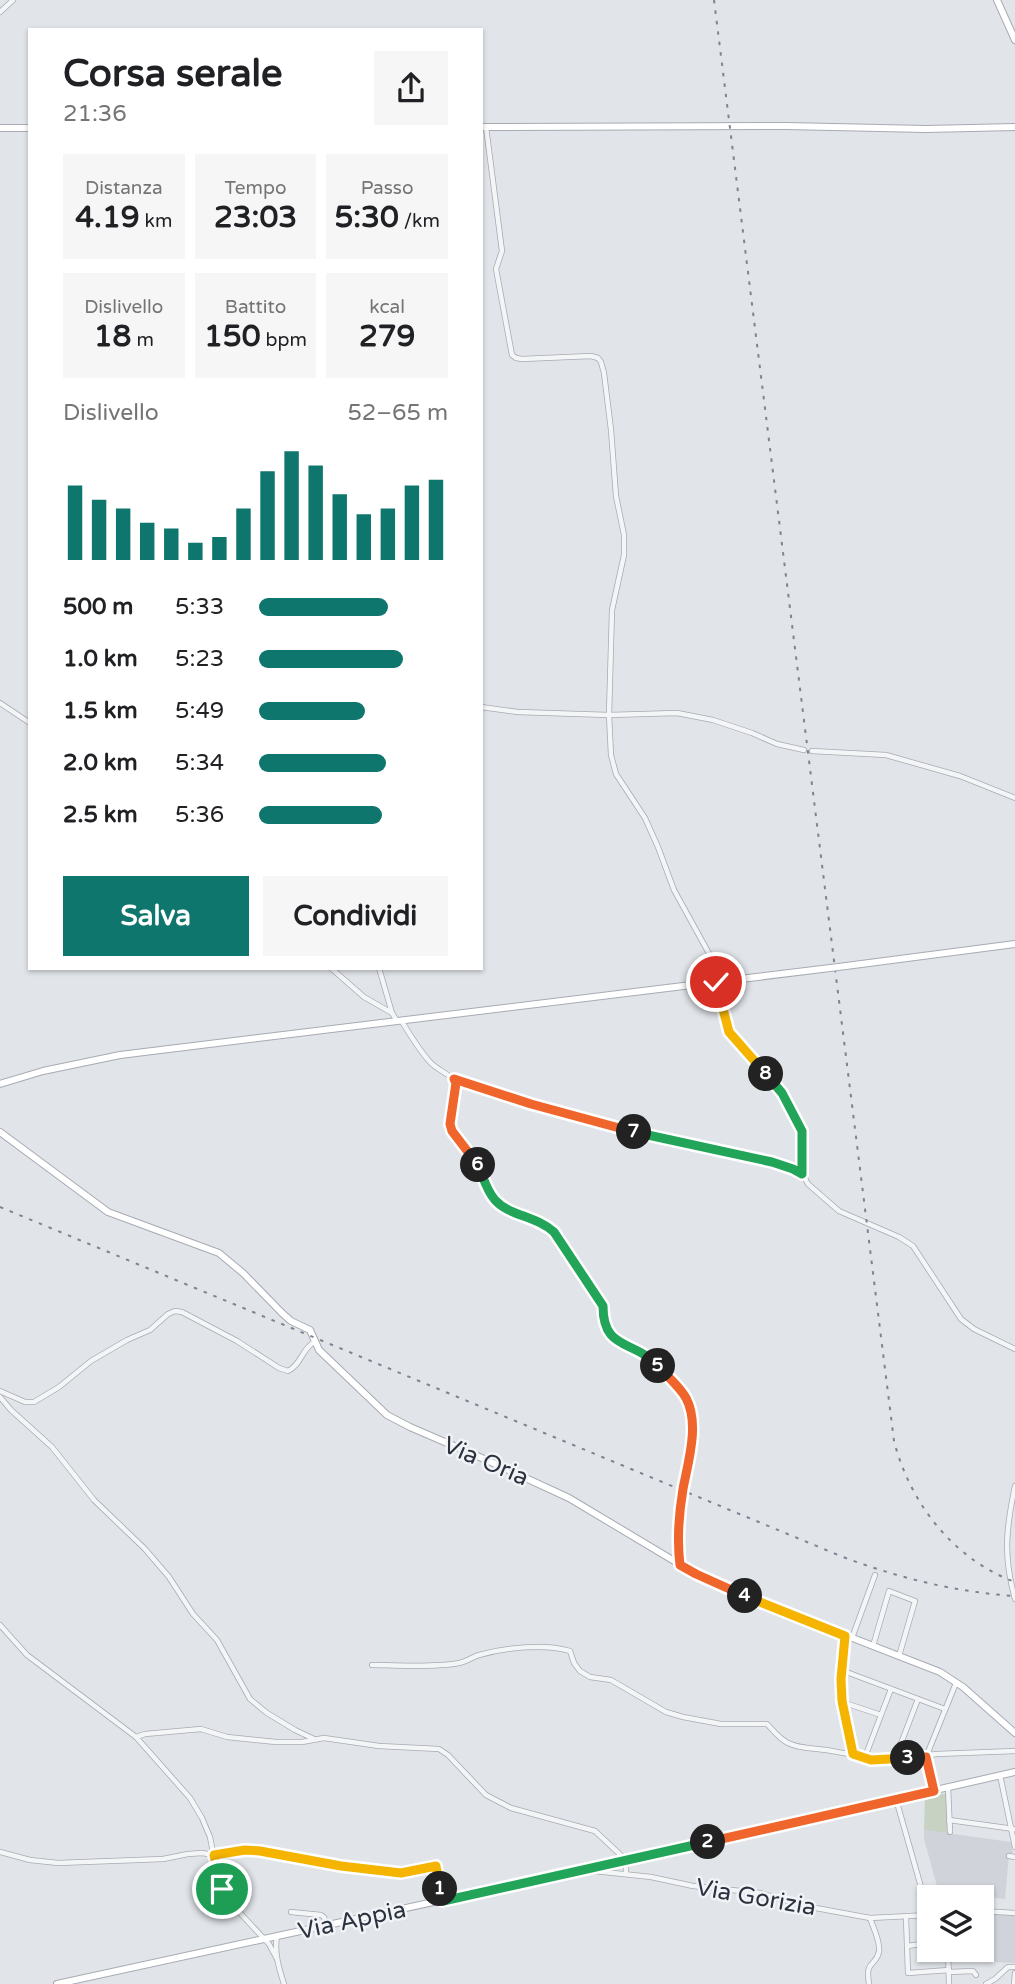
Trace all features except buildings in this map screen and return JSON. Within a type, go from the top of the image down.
[{"type":"main road","points":[[997,0],[1015,40]]},
{"type":"main road","points":[[484,127],[1015,127]]},
{"type":"main road","points":[[0,128],[28,128]]},
{"type":"main road","points":[[0,1082],[120,1055],[1015,944]]},
{"type":"main road","name":"Via Oria","points":[[0,1132],[108,1212],[219,1253],[291,1321],[310,1330],[319,1350],[387,1415],[569,1498],[680,1565],[729,1590],[934,1670],[956,1682],[1015,1733]]},
{"type":"main road","name":"Via Appia","points":[[57,1984],[584,1870],[1015,1772]]},
{"type":"street","points":[[0,12],[13,0]]},
{"type":"street","points":[[484,127],[502,251],[496,269],[512,355],[522,359],[591,356],[598,358],[604,373],[616,496],[624,535],[624,555],[612,610],[609,715],[611,755],[616,774],[645,818],[674,890],[717,968],[716,982],[729,1032],[776,1085],[800,1126],[803,1136],[802,1174]]},
{"type":"street","points":[[0,703],[28,722]]},
{"type":"street","points":[[483,707],[518,712],[609,715],[677,713],[713,720],[804,751]]},
{"type":"street","points":[[812,751],[886,755],[960,776],[1015,798]]},
{"type":"street","points":[[333,970],[364,997],[392,1013],[429,1061],[454,1079],[531,1104],[632,1131],[772,1162],[802,1174],[811,1188],[839,1210],[913,1246],[961,1319],[1015,1349]]},
{"type":"street","points":[[380,970],[392,1013]]},
{"type":"street","points":[[454,1079],[456,1083],[450,1124],[452,1131],[475,1160],[495,1201],[546,1225],[554,1232],[603,1306],[606,1330],[616,1341],[643,1353],[686,1397],[691,1411],[692,1435],[681,1513],[678,1551],[680,1565]]},
{"type":"street","points":[[0,1391],[25,1402],[34,1402],[59,1387],[92,1361],[149,1330],[175,1311],[182,1312],[237,1341],[288,1371],[296,1367],[308,1346],[314,1342]]},
{"type":"street","points":[[0,1397],[52,1447],[94,1500],[145,1549],[169,1577],[193,1614],[217,1640],[250,1699],[267,1713],[315,1740]]},
{"type":"street","points":[[1015,1486],[1006,1540],[1015,1599]]},
{"type":"street","points":[[853,1754],[842,1701],[841,1670],[849,1637],[875,1575]]},
{"type":"street","points":[[873,1646],[889,1591],[915,1601],[899,1657]]},
{"type":"street","points":[[0,1625],[27,1655],[136,1737],[190,1798],[210,1837],[226,1898],[264,1939],[277,1959]]},
{"type":"street","points":[[372,1665],[447,1664],[512,1647],[561,1648],[570,1651],[580,1671],[590,1677],[611,1680],[666,1713],[721,1724],[767,1724],[774,1734],[793,1745],[853,1754],[871,1760],[1015,1751]]},
{"type":"street","points":[[841,1670],[945,1709]]},
{"type":"street","points":[[934,1791],[926,1757],[956,1682]]},
{"type":"street","points":[[865,1758],[891,1689]]},
{"type":"street","points":[[895,1759],[918,1699]]},
{"type":"street","points":[[842,1701],[881,1715]]},
{"type":"street","points":[[136,1737],[201,1729],[227,1737],[276,1742],[302,1742],[324,1738],[379,1746],[439,1749],[486,1795],[498,1802],[595,1831],[625,1860],[626,1873]]},
{"type":"street","points":[[1000,1775],[1015,1847]]},
{"type":"street","points":[[948,1787],[950,1832]]},
{"type":"street","points":[[896,1799],[920,1885]]},
{"type":"street","points":[[949,1820],[1013,1829]]},
{"type":"street","points":[[0,1852],[30,1860],[58,1863],[163,1859],[245,1850],[401,1873],[436,1866],[443,1901]]},
{"type":"street","name":"Via Gorizia","points":[[584,1870],[626,1873],[693,1886],[760,1893],[805,1906],[870,1918],[917,1916]]},
{"type":"street","points":[[291,1912],[321,1915],[326,1926]]},
{"type":"street","points":[[994,1912],[1015,1913]]},
{"type":"street","points":[[906,1917],[908,1973],[973,1971],[976,1975]]},
{"type":"street","points":[[869,1984],[867,1971],[878,1954],[879,1947],[870,1918]]},
{"type":"street","points":[[277,1937],[275,1949],[284,1984]]},
{"type":"street","points":[[907,1946],[917,1945]]},
{"type":"street","points":[[949,1962],[949,1984]]},
{"type":"street","points":[[986,1984],[1008,1967],[1015,1967]]},
{"type":"street","points":[[1014,1984],[1015,1973]]},
{"type":"shaded area","points":[[924,1830],[1011,1842],[1013,1853],[1009,1854],[1005,1899],[994,1898],[994,1885],[937,1885]]},
{"type":"shaded area","points":[[994,1913],[1015,1914],[1015,1963],[993,1962]]},
{"type":"green space","points":[[947,1793],[947,1833],[924,1830],[925,1798]]},
{"type":"railway","points":[[714,0],[894,1441],[911,1486],[937,1526],[972,1559],[1015,1582]]},
{"type":"railway","points":[[0,1207],[843,1557],[928,1583],[1015,1596]]},
{"type":"route","points":[[222,1889],[214,1855],[245,1850],[388,1872],[401,1873],[436,1866],[443,1901],[934,1791],[926,1757],[880,1761],[853,1754],[842,1701],[845,1636],[729,1590],[680,1565],[678,1551],[683,1492],[692,1435],[691,1411],[686,1397],[654,1362],[643,1353],[616,1341],[606,1330],[603,1306],[554,1232],[546,1225],[495,1201],[475,1160],[456,1138],[450,1124],[455,1097],[454,1079],[531,1104],[632,1131],[772,1162],[802,1174],[803,1136],[800,1126],[776,1085],[729,1032],[716,982]]}]
